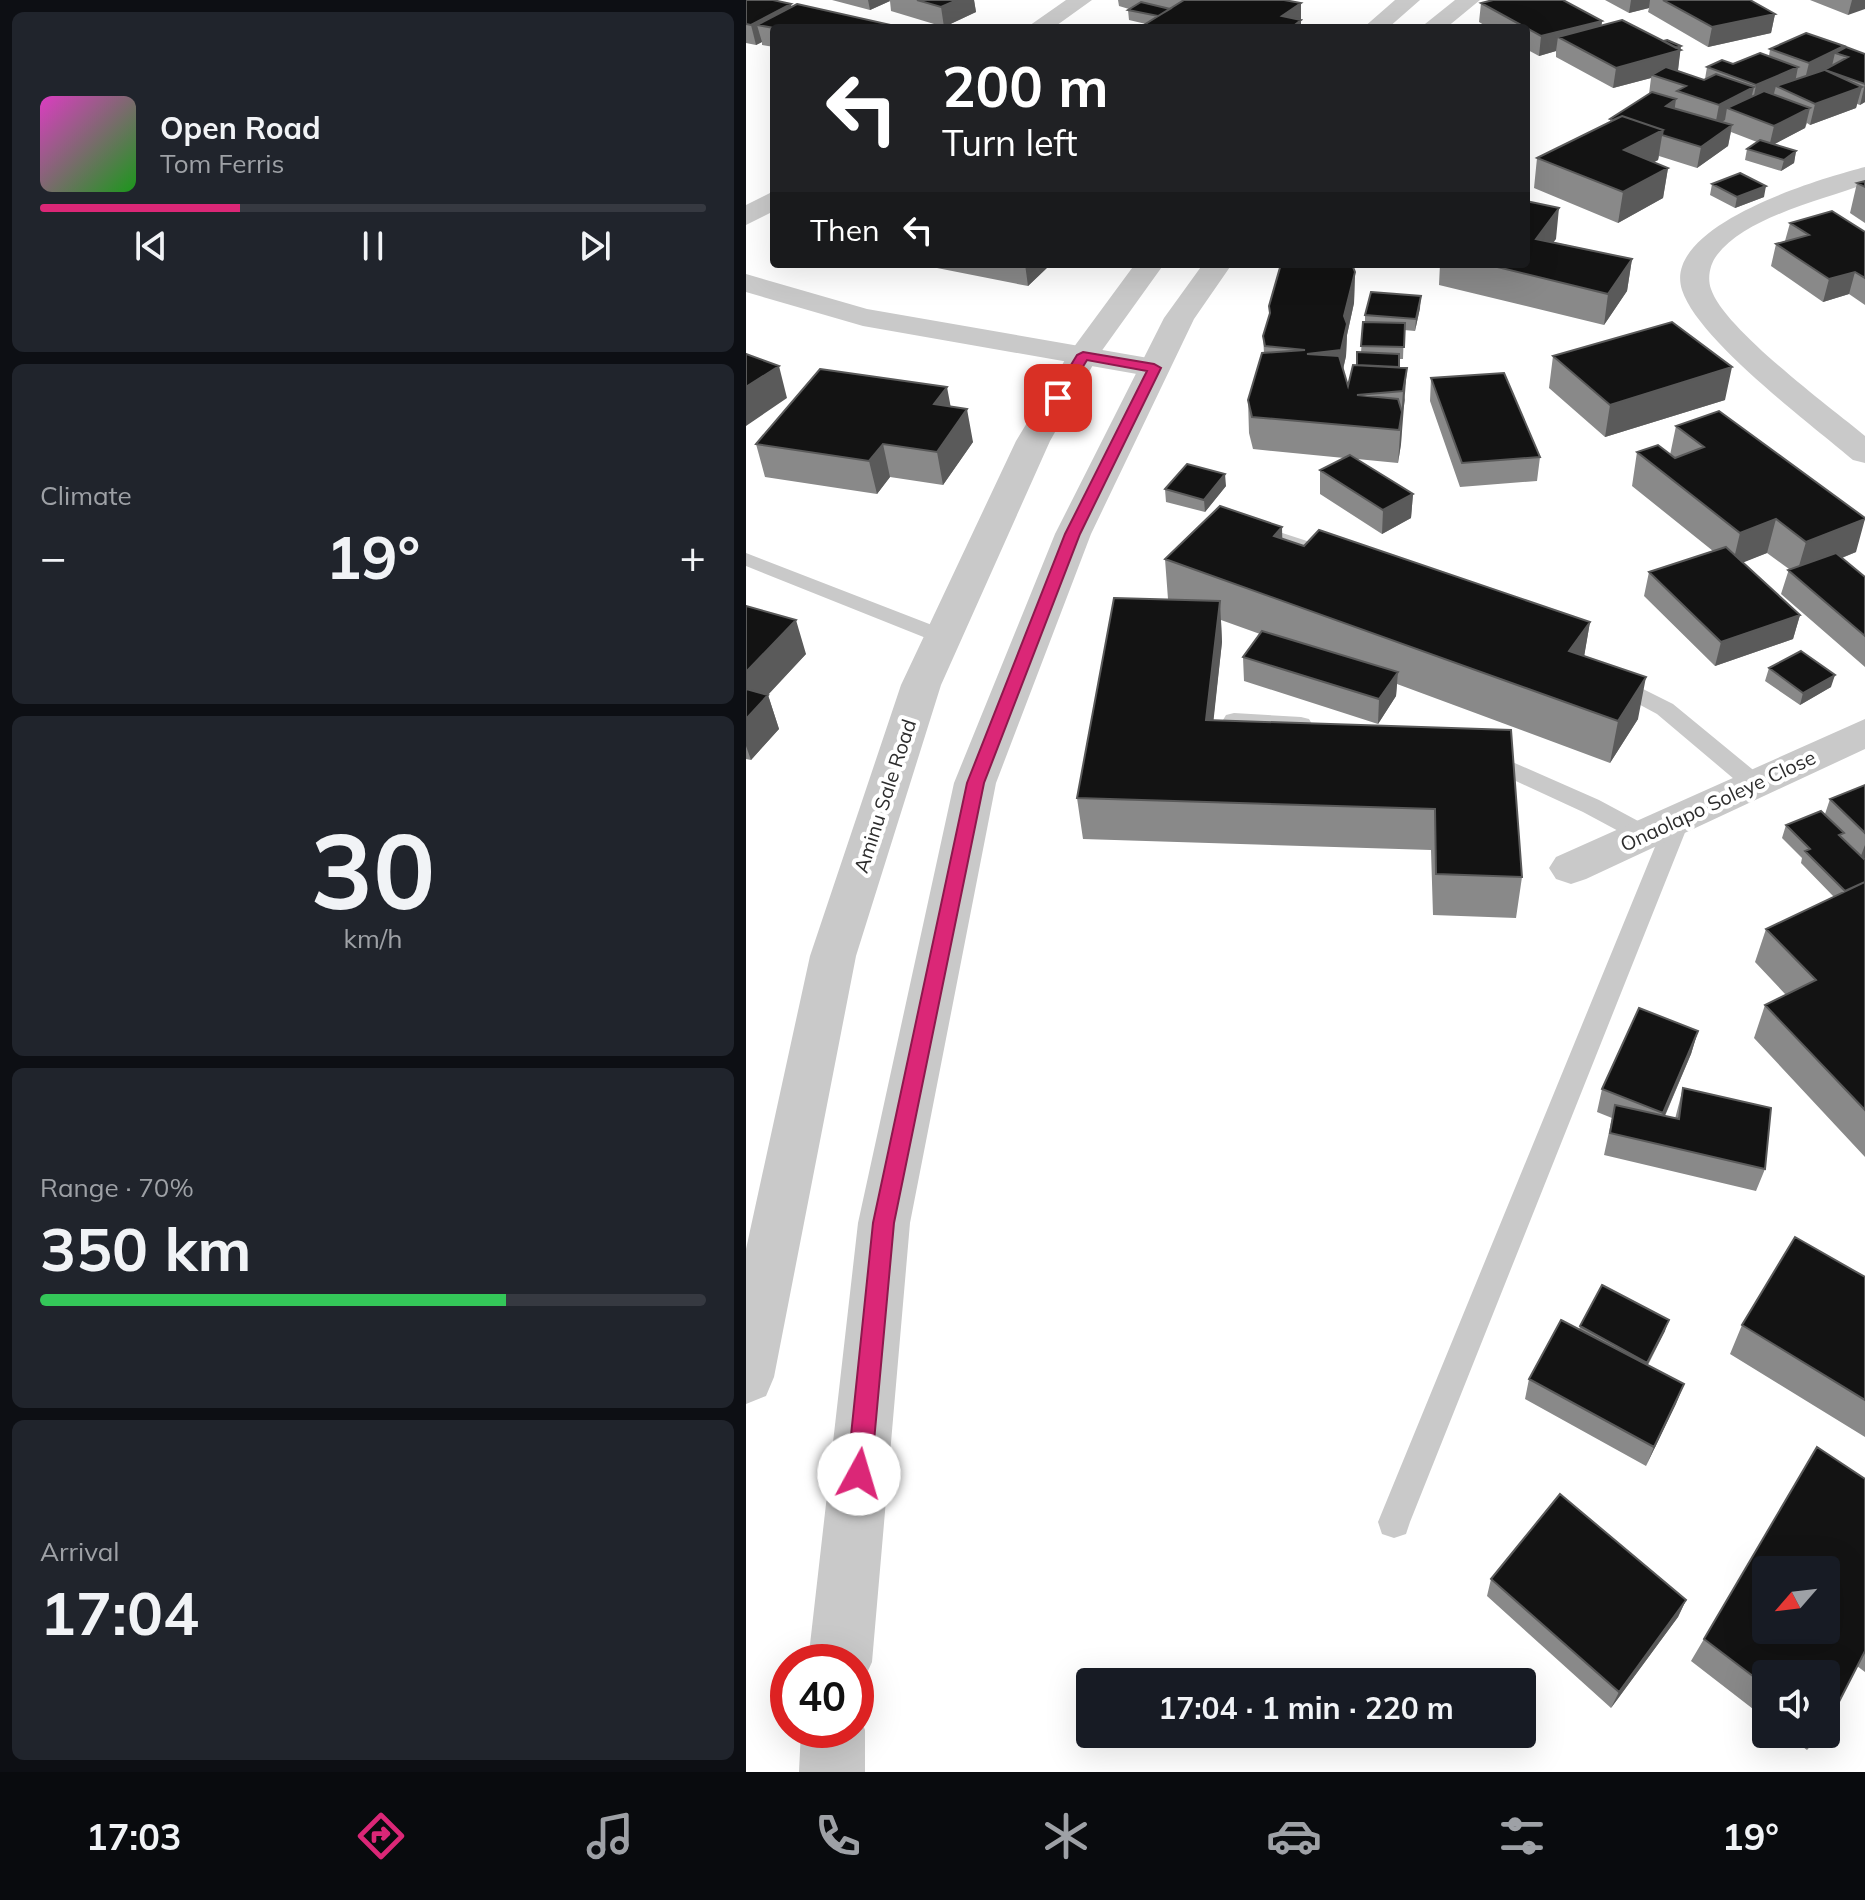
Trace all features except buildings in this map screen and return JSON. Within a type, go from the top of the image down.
[{"type":"street","points":[[1043,24],[1081,0]]},
{"type":"street","points":[[1379,24],[1409,0]]},
{"type":"street","points":[[1436,24],[1469,0]]},
{"type":"street","points":[[1865,175],[1747,220],[1718,237],[1697,261],[1696,289],[1719,327],[1865,453]]},
{"type":"street","points":[[746,217],[770,202]]},
{"type":"street","name":"Aminu Sale Road","points":[[746,1377],[833,956],[921,685],[1033,441],[1083,355],[1147,268]]},
{"type":"street","points":[[842,1644],[884,1223],[975,783],[1073,534],[1179,318],[1215,268]]},
{"type":"street","points":[[746,283],[863,317],[1154,368]]},
{"type":"street","name":"Onaolapo Soleye Close","points":[[1571,868],[1865,733]]},
{"type":"street","points":[[832,1772],[833,1748]]},
{"type":"lane","points":[[1236,523],[1360,565]]},
{"type":"lane","points":[[746,559],[943,637]]},
{"type":"lane","points":[[1598,674],[1665,709],[1755,784]]},
{"type":"lane","points":[[1234,720],[1329,726]]},
{"type":"lane","points":[[1394,1522],[1661,828],[1591,806],[1467,750]]},
{"type":"route","points":[[859,1474],[884,1223],[975,783],[1073,534],[1154,368],[1083,355],[1058,398]]}]
